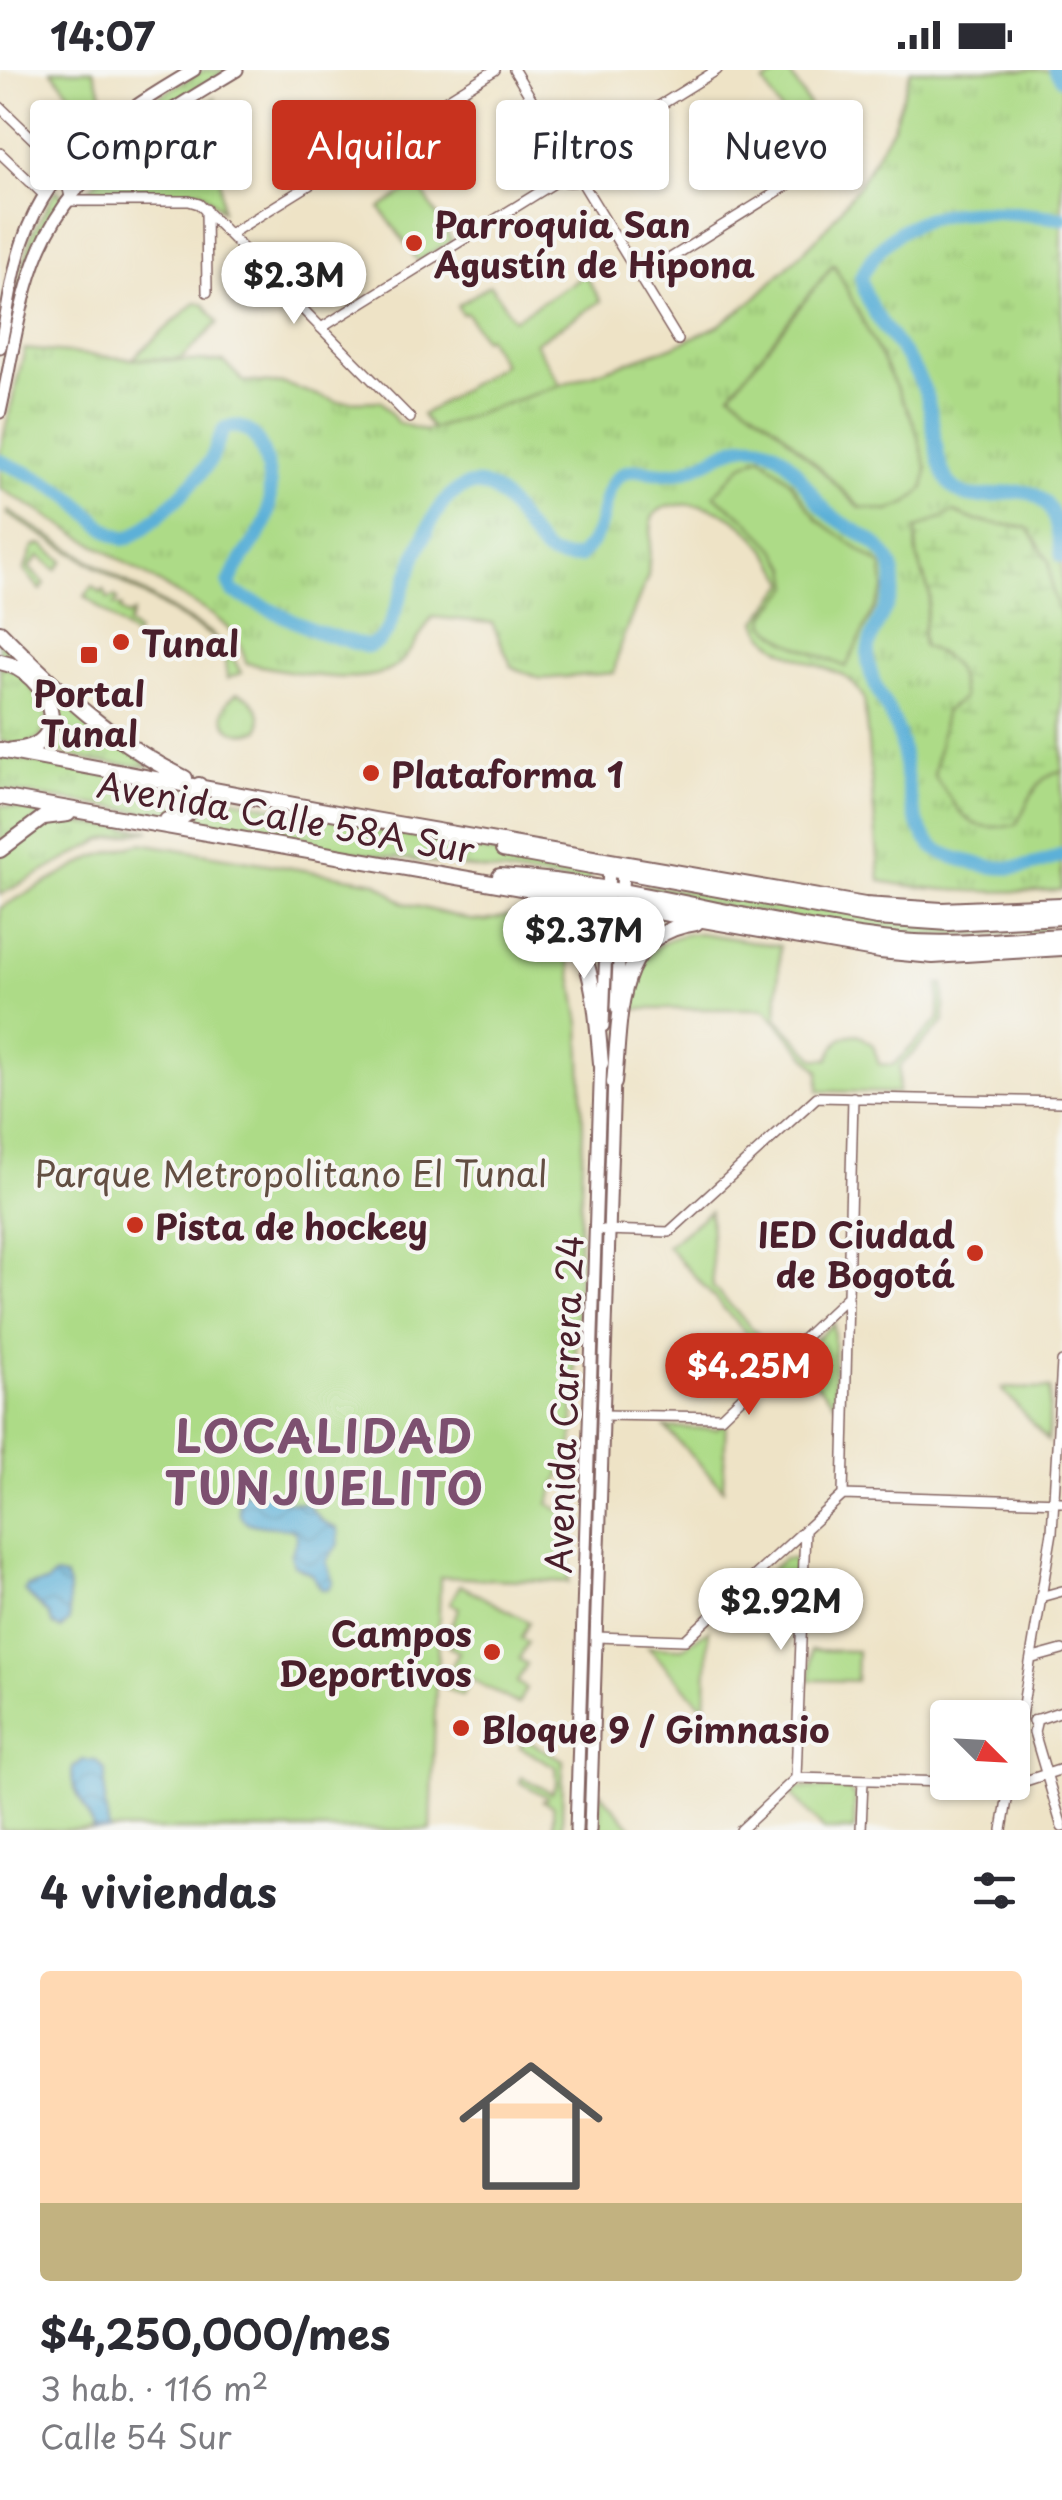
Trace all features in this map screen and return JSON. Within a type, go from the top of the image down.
[{"type":"highway","points":[[0,632],[112,735],[199,785],[193,808],[185,818],[133,820]]},
{"type":"highway","points":[[0,662],[20,667],[36,682],[51,716],[48,730],[38,744],[1,750]]},
{"type":"highway","name":"Avenida Calle 58A Sur","points":[[1,750],[616,867]]},
{"type":"highway","name":"Avenida Calle 58A Sur","points":[[0,797],[520,887],[614,898]]},
{"type":"highway","points":[[0,850],[44,818],[92,814]]},
{"type":"highway","points":[[616,867],[920,910],[1062,904]]},
{"type":"highway","points":[[616,867],[794,904],[920,922],[1062,916]]},
{"type":"highway","points":[[440,872],[521,877],[712,923],[896,954],[954,955],[1062,948]]},
{"type":"highway","points":[[520,887],[556,908],[575,934],[592,989],[601,1063]]},
{"type":"highway","points":[[614,898],[924,942],[1062,936]]},
{"type":"highway","points":[[794,904],[828,898]]},
{"type":"highway","points":[[614,1082],[624,993],[636,957],[671,928],[712,923]]},
{"type":"highway","points":[[924,942],[954,955]]},
{"type":"main road","points":[[147,100],[194,70]]},
{"type":"main road","points":[[0,412],[34,265],[69,198],[95,167],[132,136],[238,70]]},
{"type":"main road","points":[[0,347],[22,244],[47,190]]},
{"type":"main road","name":"Avenida Carrera 24","points":[[590,1830],[603,1415],[601,1063],[616,867]]},
{"type":"main road","name":"Avenida Carrera 24","points":[[576,1830],[603,1230],[614,1082],[614,898]]},
{"type":"street","points":[[230,234],[495,70]]},
{"type":"street","points":[[514,70],[532,100]]},
{"type":"street","points":[[669,100],[717,70]]},
{"type":"street","points":[[0,107],[30,137]]},
{"type":"street","points":[[0,153],[44,195]]},
{"type":"street","points":[[67,190],[69,198],[78,203],[190,201],[206,209],[410,418]]},
{"type":"street","points":[[322,328],[543,190]]},
{"type":"street","points":[[586,190],[678,340]]},
{"type":"street","points":[[640,277],[781,190]]},
{"type":"street","points":[[206,209],[207,292]]},
{"type":"street","points":[[603,1230],[669,1232],[812,1100],[823,1096],[1062,1102]]},
{"type":"street","points":[[842,1495],[853,1097]]},
{"type":"street","points":[[603,1415],[720,1417],[846,1298]]},
{"type":"street","points":[[1026,1700],[1057,1531],[1062,1362]]},
{"type":"street","points":[[596,1637],[685,1640],[842,1495],[1058,1502]]},
{"type":"street","points":[[741,1830],[796,1778],[805,1530]]},
{"type":"street","points":[[1044,1596],[1062,1591]]},
{"type":"street","points":[[1032,1658],[1062,1650]]},
{"type":"street","points":[[1030,1722],[1062,1712]]},
{"type":"street","points":[[1037,1719],[1034,1732],[1062,1829]]},
{"type":"street","points":[[1030,1729],[1034,1732]]},
{"type":"street","points":[[1030,1778],[1062,1769]]},
{"type":"street","points":[[796,1778],[930,1782]]},
{"type":"street","points":[[861,1830],[863,1780]]},
{"type":"street","points":[[1002,1830],[1007,1800]]},
{"type":"green space","points":[[51,70],[93,70],[104,99],[76,100]]},
{"type":"green space","points":[[204,70],[228,70],[179,100],[154,100]]},
{"type":"green space","points":[[788,70],[806,100],[774,100],[764,83]]},
{"type":"green space","points":[[911,70],[1062,70],[1062,890],[970,891],[880,881],[864,698],[846,677],[793,656],[762,632],[757,621],[787,582],[744,526],[714,509],[675,505],[660,510],[652,518],[648,576],[620,645],[614,673],[541,679],[512,667],[492,623],[432,617],[400,663],[386,672],[348,678],[246,663],[235,636],[214,616],[0,488],[0,451],[25,349],[132,359],[224,362],[243,381],[284,384],[338,402],[381,401],[398,423],[425,431],[674,346],[718,326],[751,302],[823,232],[855,190],[863,190],[863,178],[893,126]],"holes":[[[833,264],[859,319],[859,507],[778,428],[732,393]]]},
{"type":"green space","points":[[56,190],[64,197],[42,234],[20,296],[16,295],[31,236]]},
{"type":"green space","points":[[90,190],[201,190],[83,198]]},
{"type":"green space","points":[[201,190],[221,190],[222,211]]},
{"type":"green space","points":[[408,190],[422,190],[452,241],[418,261],[380,208]]},
{"type":"green space","points":[[834,264],[914,423],[927,469],[924,488],[908,503],[888,511],[860,507],[778,428],[731,393]]},
{"type":"green space","points":[[585,275],[601,301],[535,343],[561,385],[432,429],[422,415],[503,364],[487,337],[483,339],[467,313],[462,314],[457,306],[490,285],[514,319]]},
{"type":"green space","points":[[196,302],[204,304],[218,323],[181,359],[132,359]]},
{"type":"green space","points":[[761,456],[789,480],[818,520],[882,566],[884,589],[846,667],[786,641],[765,624],[766,615],[791,586],[788,568],[745,518],[714,495],[742,465]]},
{"type":"green space","points":[[8,511],[211,633],[230,652],[241,673],[227,679],[224,653],[213,637],[7,514]]},
{"type":"green space","points":[[954,512],[977,521],[1028,528],[1049,561],[1052,592],[1062,619],[1062,771],[1040,783],[1016,825],[974,823],[958,810],[934,776],[945,711],[963,698],[952,664],[923,646],[930,595],[917,556],[916,529]]},
{"type":"green space","points":[[42,544],[63,561],[56,570],[39,556],[29,568],[45,584],[41,590],[24,571],[33,547]]},
{"type":"green space","points":[[93,586],[101,593],[104,590],[108,599],[115,597],[118,600],[114,605],[122,606],[120,610],[127,616],[133,613],[128,625],[137,633],[134,637],[85,596]]},
{"type":"green space","points":[[0,637],[150,767],[96,762],[40,748],[52,732],[56,705],[41,684],[0,657]]},
{"type":"green space","points":[[0,666],[20,671],[48,713],[41,737],[23,746],[0,741]]},
{"type":"green space","points":[[237,693],[256,707],[259,730],[239,733],[226,724],[224,709]]},
{"type":"green space","points":[[0,756],[194,790],[191,806],[174,817],[0,790]]},
{"type":"green space","points":[[201,792],[590,873],[588,884],[309,846],[186,822]]},
{"type":"green space","points":[[0,805],[46,813],[0,845]]},
{"type":"green space","points":[[43,823],[150,830],[102,840],[0,895],[0,856]]},
{"type":"green space","name":"Parque Metropolitano El Tunal","points":[[141,843],[376,882],[404,903],[470,920],[533,913],[554,929],[570,964],[580,1023],[583,1128],[573,1443],[549,1504],[570,1516],[569,1582],[440,1577],[437,1680],[445,1667],[450,1669],[459,1652],[449,1647],[459,1628],[451,1624],[459,1608],[450,1603],[460,1585],[529,1622],[521,1638],[528,1642],[519,1659],[527,1664],[517,1682],[526,1688],[518,1704],[471,1679],[462,1696],[436,1683],[431,1830],[0,1830],[0,908],[94,857]]},
{"type":"green space","points":[[645,885],[711,894],[1043,921],[1044,932],[899,936],[644,893]]},
{"type":"green space","points":[[699,933],[780,946],[777,1018],[816,1059],[829,1059],[839,1041],[858,1034],[873,1045],[879,1064],[893,1065],[939,1019],[939,984],[944,984],[944,1022],[900,1066],[898,1093],[819,1091],[819,1071],[765,1009],[633,1009],[638,978],[649,955],[668,940]]},
{"type":"green space","points":[[710,1211],[713,1287],[773,1350],[767,1356],[667,1246]]},
{"type":"green space","points":[[834,1323],[834,1403],[793,1360]]},
{"type":"green space","points":[[1001,1388],[1050,1389],[1048,1441]]},
{"type":"green space","points":[[726,1421],[723,1489],[665,1427],[717,1429]]},
{"type":"green space","points":[[783,1559],[795,1559],[793,1625],[754,1587]]},
{"type":"green space","points":[[709,1629],[705,1709],[648,1647],[683,1648]]},
{"type":"green space","points":[[811,1650],[857,1651],[856,1681],[810,1680]]},
{"type":"green space","points":[[524,1739],[563,1760],[562,1830],[554,1830],[553,1806],[543,1801],[547,1797],[520,1782],[522,1777],[552,1793],[557,1783],[556,1767],[520,1747]]},
{"type":"green space","points":[[798,1788],[849,1789],[855,1798],[854,1830],[824,1830],[792,1795]]},
{"type":"green space","points":[[600,1792],[634,1830],[600,1830]]},
{"type":"water","points":[[267,1489],[286,1501],[307,1504],[322,1521],[338,1529],[339,1544],[326,1561],[333,1582],[328,1589],[321,1589],[312,1574],[294,1565],[294,1531],[254,1524],[240,1516],[241,1494]]},
{"type":"water","points":[[55,1575],[65,1577],[69,1585],[69,1621],[61,1629],[24,1591],[27,1586],[46,1583]]},
{"type":"water","points":[[83,1760],[96,1761],[105,1770],[109,1830],[93,1830],[73,1784],[73,1768]]},
{"type":"waterway","points":[[1055,70],[1062,79]]},
{"type":"waterway","points":[[1062,218],[976,212],[923,220],[899,232],[878,251],[861,277],[872,307],[924,389],[940,464],[950,484],[962,494],[974,497],[1028,492],[1040,498],[1053,516],[1062,556]]},
{"type":"waterway","points":[[0,461],[65,493],[124,539],[156,518],[192,483],[211,460],[225,428],[240,427],[260,445],[270,495],[265,524],[229,584],[233,592],[315,631],[368,647],[388,630],[432,521],[445,501],[464,487],[477,485],[499,495],[547,552],[579,557],[597,533],[613,482],[624,473],[681,471],[738,447],[762,446],[785,459],[821,506],[874,543],[892,568],[892,590],[870,643],[869,665],[897,728],[915,816],[929,842],[952,857],[986,866],[1029,866],[1062,855]]},
{"type":"place","name":"Parroquia San Agustín de Hipona","points":[[414,243]]},
{"type":"place","name":"Tunal","points":[[121,642]]},
{"type":"place","name":"Portal Tunal","points":[[89,655]]},
{"type":"place","name":"Plataforma 1","points":[[371,773]]},
{"type":"place","name":"Pista de hockey","points":[[135,1225]]},
{"type":"place","name":"IED Ciudad de Bogotá","points":[[975,1253]]},
{"type":"place","name":"Campos Deportivos","points":[[492,1652]]},
{"type":"place","name":"Bloque 9 / Gimnasio","points":[[461,1728]]},
{"type":"district","name":"LOCALIDAD TUNJUELITO","points":[[325,1460]]}]
